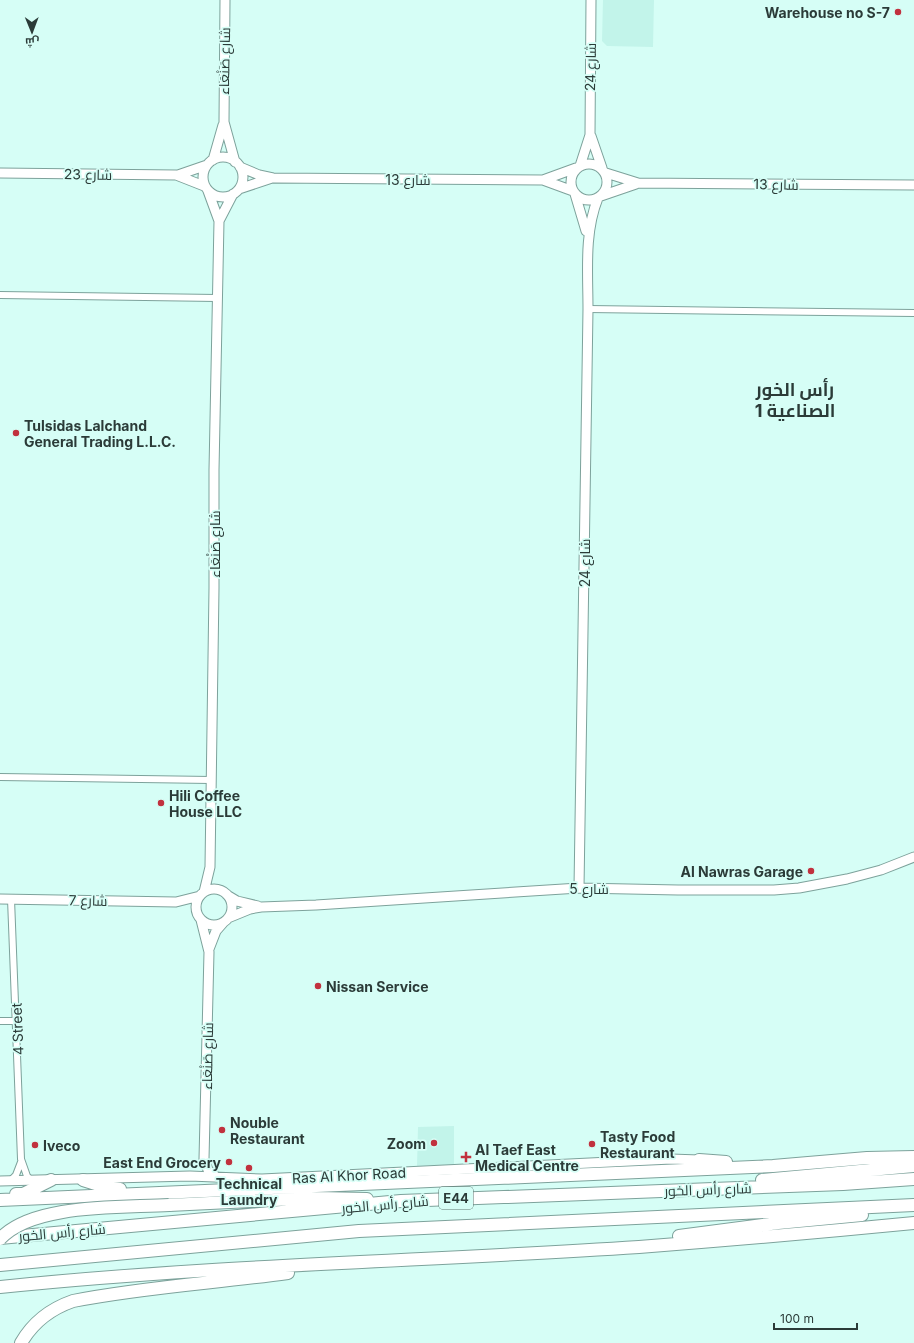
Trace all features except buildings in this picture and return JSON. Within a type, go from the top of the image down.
[{"type":"highway","points":[[0,1200],[801,1164],[867,1158],[914,1157]]},
{"type":"highway","points":[[699,1160],[739,1163],[781,1161],[801,1164]]},
{"type":"highway","points":[[710,1188],[779,1177],[914,1166]]},
{"type":"highway","points":[[0,1196],[23,1194],[51,1180]]},
{"type":"highway","points":[[83,1180],[115,1189],[223,1190]]},
{"type":"highway","name":"شارع رأس الخور","points":[[0,1238],[401,1201],[914,1180]]},
{"type":"highway","points":[[0,1238],[15,1227],[47,1214],[93,1209],[315,1198],[401,1201]]},
{"type":"highway","points":[[638,1247],[670,1237],[778,1223],[855,1216],[914,1207]]},
{"type":"highway","name":"شارع رأس الخور","points":[[0,1264],[359,1231],[914,1207]]},
{"type":"highway","points":[[0,1287],[140,1274],[638,1247],[914,1224]]},
{"type":"highway","points":[[21,1343],[26,1335],[43,1317],[52,1310],[73,1302],[144,1289],[230,1281],[375,1261]]},
{"type":"street","name":"شارع صَنْعَاء","points":[[210,162],[224,122],[225,0]]},
{"type":"street","name":"شارع 24","points":[[578,167],[590,135],[592,0]]},
{"type":"street","name":"شارع صَنْعَاء","points":[[224,122],[238,164]]},
{"type":"street","name":"شارع 24","points":[[590,135],[604,170]]},
{"type":"street","points":[[220,157],[228,158],[238,164],[243,178],[236,191],[220,197],[206,189],[202,175],[210,162],[220,157]]},
{"type":"street","name":"شارع 23","points":[[0,173],[176,175],[210,162]]},
{"type":"street","points":[[591,163],[604,170],[608,185],[600,197],[586,200],[574,192],[571,179],[578,167],[591,163]]},
{"type":"street","name":"شارع 13","points":[[238,164],[259,175],[273,178],[543,180],[574,192]]},
{"type":"street","name":"شارع 13","points":[[543,180],[578,167]]},
{"type":"street","name":"شارع 13","points":[[604,170],[638,183],[914,186]]},
{"type":"street","name":"شارع 23","points":[[176,175],[206,189]]},
{"type":"street","name":"شارع 13","points":[[236,191],[273,178]]},
{"type":"street","name":"شارع 13","points":[[600,197],[638,183]]},
{"type":"street","name":"شارع صَنْعَاء","points":[[206,189],[219,221],[210,867],[212,875],[224,893]]},
{"type":"street","name":"شارع صَنْعَاء","points":[[219,221],[236,191]]},
{"type":"street","name":"شارع 24","points":[[574,192],[588,238]]},
{"type":"street","name":"شارع 24","points":[[579,888],[588,238],[593,211],[600,197]]},
{"type":"street","points":[[0,295],[217,298]]},
{"type":"street","points":[[588,309],[914,313]]},
{"type":"street","points":[[0,777],[211,780]]},
{"type":"street","name":"شارع 5","points":[[224,893],[249,905],[261,907],[316,905],[579,888],[678,890],[799,888],[881,870],[914,858]]},
{"type":"street","name":"شارع صَنْعَاء","points":[[202,894],[210,867]]},
{"type":"street","points":[[215,890],[224,893],[232,906],[225,920],[212,925],[199,917],[196,905],[202,894],[215,890]]},
{"type":"street","name":"شارع 7","points":[[0,899],[176,902],[202,894]]},
{"type":"street","name":"4 Street","points":[[11,900],[17,1021],[21,1158],[19,1169],[11,1180]]},
{"type":"street","name":"شارع 7","points":[[176,902],[199,917]]},
{"type":"street","name":"شارع 5","points":[[225,920],[238,913],[261,907]]},
{"type":"street","name":"شارع صَنْعَاء","points":[[199,917],[208,952],[204,1159]]},
{"type":"street","name":"شارع صَنْعَاء","points":[[208,952],[214,936],[225,920]]},
{"type":"street","points":[[0,1021],[17,1021]]},
{"type":"street","name":"4 Street","points":[[21,1158],[27,1176],[31,1180]]},
{"type":"street","points":[[190,1176],[197,1171],[204,1159]]},
{"type":"street","points":[[204,1159],[208,1170],[216,1177]]},
{"type":"street","name":"Ras Al Khor Road","points":[[0,1181],[190,1176],[262,1179],[671,1159],[699,1160]]},
{"type":"shaded area","points":[[603,0],[654,0],[653,47],[607,46],[602,41]]},
{"type":"shaded area","points":[[454,1126],[454,1165],[417,1166],[418,1127]]},
{"type":"place","name":"Warehouse no S-7","points":[[898,12]]},
{"type":"place","name":"Tulsidas Lalchand General Trading L.L.C.","points":[[16,433]]},
{"type":"place","name":"Hili Coffee House LLC","points":[[161,803]]},
{"type":"place","name":"Al Nawras Garage","points":[[811,871]]},
{"type":"place","name":"Nissan Service","points":[[318,986]]},
{"type":"place","name":"Nouble Restaurant","points":[[222,1130]]},
{"type":"place","name":"Zoom","points":[[434,1143]]},
{"type":"place","name":"Tasty Food Restaurant","points":[[592,1144]]},
{"type":"place","name":"Iveco","points":[[35,1145]]},
{"type":"place","name":"Al Taef East Medical Centre","points":[[466,1157]]},
{"type":"place","name":"East End Grocery","points":[[229,1162]]},
{"type":"place","name":"Technical Laundry","points":[[249,1168]]},
{"type":"district","name":"رأس الخور الصناعية 1","points":[[795,399]]}]
